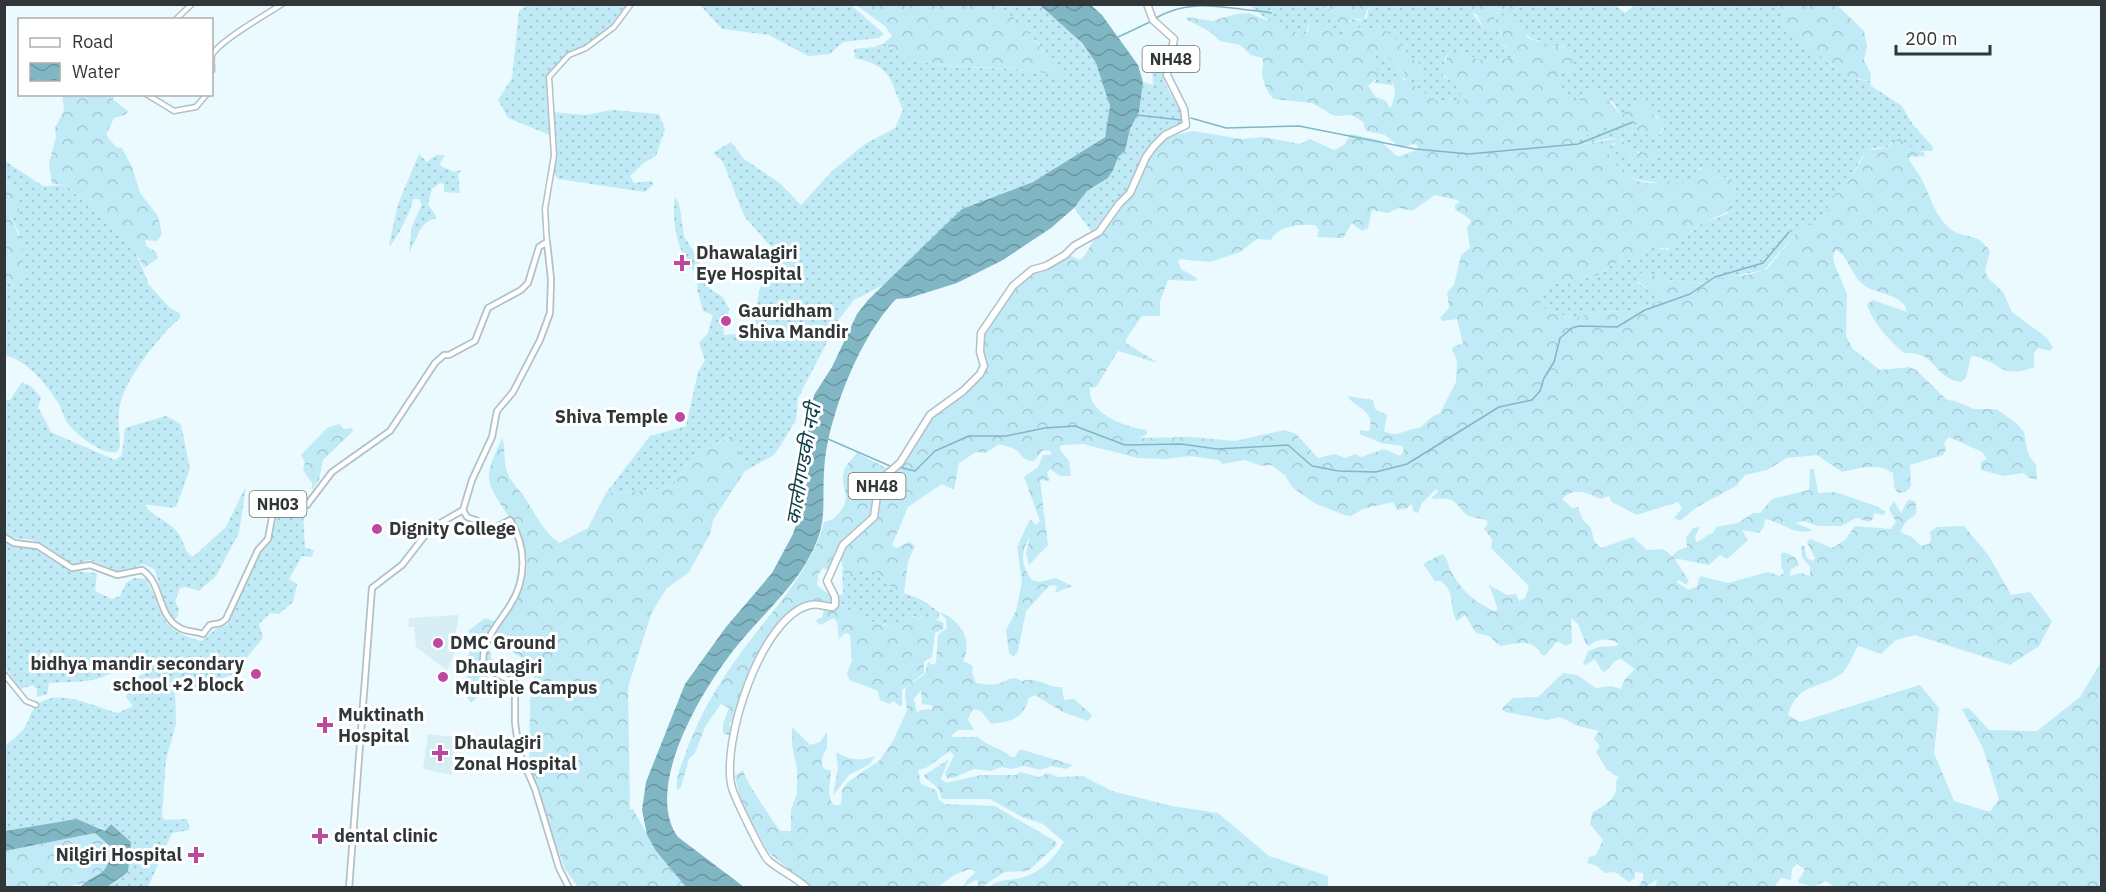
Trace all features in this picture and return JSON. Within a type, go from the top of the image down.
[{"type":"highway","name":"NH48","points":[[807,888],[763,855],[732,787],[729,764],[730,748],[754,668],[786,618],[810,604],[833,607],[835,605],[835,597],[827,585],[830,575],[847,540],[874,517],[879,481],[900,463],[930,415],[963,391],[980,374],[984,366],[980,352],[981,333],[1013,286],[1032,270],[1046,266],[1065,255],[1074,246],[1100,232],[1119,204],[1130,193],[1146,157],[1154,146],[1166,135],[1183,128],[1187,120],[1167,75],[1173,39],[1153,20],[1147,4]]},
{"type":"main road","points":[[547,242],[551,279],[550,312],[540,340],[513,392],[497,411],[492,437],[472,480],[464,510],[467,517],[478,521],[484,533],[510,520],[521,542],[523,557],[520,585],[487,642],[483,661],[489,669],[515,683],[515,722],[519,752],[535,789],[559,868],[568,888]]},
{"type":"main road","name":"NH03","points":[[4,537],[14,543],[38,546],[72,568],[90,565],[117,575],[142,570],[152,581],[168,620],[180,629],[203,633],[210,625],[222,623],[254,560],[268,538],[274,507],[277,504],[292,508],[307,505],[332,472],[390,430],[435,363],[444,355],[449,355],[475,341],[488,308],[521,291],[528,284],[538,249],[540,245],[547,242]]},
{"type":"main road","points":[[349,888],[372,588],[408,558],[430,529],[464,510]]},
{"type":"street","points":[[177,18],[192,4]]},
{"type":"street","points":[[213,54],[222,43],[282,4]]},
{"type":"street","points":[[547,242],[545,209],[554,155],[549,77],[569,55],[586,48],[614,27],[631,4]]},
{"type":"street","points":[[150,96],[174,111],[196,107],[205,96]]},
{"type":"street","points":[[4,674],[26,701],[36,705]]},
{"type":"shaded area","name":"DMC Ground","points":[[459,615],[456,632],[460,642],[447,670],[416,647],[414,627],[408,627],[409,618]]},
{"type":"shaded area","name":"Dhaulagiri Zonal Hospital","points":[[428,734],[455,737],[452,775],[423,769]]},
{"type":"green space","points":[[998,4],[1040,5],[1083,45],[1104,80],[1109,98],[1109,118],[1104,137],[1033,182],[962,209],[889,282],[854,300],[839,319],[798,398],[796,420],[774,455],[745,471],[733,434],[692,457],[673,486],[655,490],[606,493],[650,436],[686,426],[698,372],[705,360],[699,343],[708,333],[713,315],[703,311],[697,289],[698,276],[685,259],[681,249],[675,228],[675,196],[679,204],[684,236],[695,254],[710,289],[723,297],[729,309],[728,316],[722,317],[724,335],[736,334],[743,340],[754,336],[760,288],[771,270],[772,248],[744,216],[723,162],[713,153],[731,142],[744,159],[781,184],[801,205],[832,171],[865,144],[895,128],[903,110],[888,75],[877,65],[855,58],[854,49],[875,47],[884,43],[895,52],[928,63],[1022,69],[1063,76],[1037,42]]},
{"type":"green space","points":[[1313,4],[1333,10],[1336,20],[1346,34],[1345,37],[1335,35],[1319,24],[1309,21],[1306,35],[1290,32],[1275,25],[1249,5]]},
{"type":"green space","points":[[526,5],[629,5],[613,26],[589,45],[569,53],[548,76],[546,89],[550,135],[508,118],[498,100],[512,78],[519,11]]},
{"type":"green space","points":[[700,5],[851,5],[884,34],[879,38],[843,42],[830,54],[808,56],[769,35],[722,29]]},
{"type":"green space","points":[[856,5],[998,5],[1023,26],[1064,76],[1024,70],[928,63],[911,58],[896,52],[884,43],[892,36],[885,26]]},
{"type":"green space","points":[[1313,5],[1369,5],[1364,20],[1351,18],[1350,21],[1361,29],[1372,31],[1374,24],[1378,24],[1398,41],[1407,56],[1419,63],[1420,80],[1417,82],[1390,59],[1371,51],[1377,63],[1378,77],[1368,86],[1376,97],[1386,101],[1389,107],[1392,106],[1395,92],[1392,81],[1396,76],[1443,105],[1465,99],[1453,82],[1441,73],[1448,54],[1462,54],[1487,62],[1521,56],[1520,53],[1509,50],[1501,42],[1502,35],[1498,21],[1505,13],[1517,20],[1528,38],[1545,43],[1543,52],[1559,45],[1571,52],[1575,69],[1571,74],[1562,70],[1559,86],[1573,102],[1579,103],[1583,90],[1596,92],[1606,98],[1622,117],[1628,108],[1642,103],[1665,126],[1656,138],[1642,132],[1620,131],[1641,125],[1641,121],[1612,124],[1580,138],[1577,140],[1578,145],[1619,138],[1638,153],[1656,152],[1653,161],[1647,165],[1640,164],[1617,144],[1613,143],[1607,151],[1626,175],[1647,183],[1678,184],[1692,180],[1696,171],[1707,167],[1713,176],[1731,179],[1736,184],[1733,203],[1727,212],[1702,224],[1672,249],[1653,247],[1632,259],[1613,264],[1598,275],[1551,285],[1539,298],[1543,308],[1573,319],[1593,312],[1630,311],[1665,298],[1662,295],[1655,295],[1636,280],[1642,272],[1667,280],[1710,284],[1723,277],[1747,275],[1767,269],[1797,232],[1824,217],[1832,197],[1850,179],[1867,151],[1888,147],[1899,138],[1917,151],[1924,152],[1925,156],[1910,157],[1909,160],[1939,216],[1953,230],[1974,237],[1984,244],[1990,251],[1985,271],[1988,278],[2003,292],[2012,312],[2046,337],[2053,347],[2050,351],[2038,348],[2034,353],[2034,367],[2013,372],[1971,356],[1966,378],[1961,382],[1951,379],[1930,360],[1923,356],[1904,353],[1887,337],[1873,318],[1867,304],[1873,300],[1907,312],[1905,306],[1896,298],[1870,289],[1860,282],[1841,253],[1836,250],[1833,256],[1834,263],[1847,294],[1846,336],[1853,349],[1880,370],[1909,367],[1916,370],[1947,400],[1974,409],[1996,409],[2015,422],[2024,432],[2028,454],[2036,465],[2037,479],[2029,478],[2024,473],[2003,476],[1981,470],[1981,462],[1987,459],[1982,452],[1949,437],[1944,443],[1946,449],[1943,455],[1910,465],[1911,486],[1906,492],[1898,493],[1894,487],[1893,473],[1887,470],[1868,467],[1842,472],[1817,455],[1787,458],[1767,470],[1745,475],[1736,486],[1697,507],[1680,521],[1674,518],[1682,508],[1678,502],[1637,515],[1612,502],[1609,496],[1600,499],[1575,492],[1562,499],[1572,508],[1578,507],[1583,520],[1591,528],[1594,541],[1601,548],[1633,537],[1647,550],[1663,549],[1672,556],[1687,547],[1686,538],[1693,528],[1700,527],[1695,537],[1696,542],[1713,533],[1716,527],[1738,523],[1753,513],[1760,513],[1772,499],[1809,490],[1810,469],[1814,469],[1818,493],[1835,492],[1876,506],[1886,512],[1883,515],[1874,513],[1873,519],[1869,522],[1856,518],[1841,526],[1818,526],[1803,521],[1795,523],[1813,530],[1807,532],[1800,532],[1765,519],[1764,526],[1759,533],[1742,530],[1748,540],[1727,559],[1720,555],[1709,565],[1674,558],[1689,581],[1686,585],[1679,580],[1676,582],[1689,590],[1697,586],[1700,576],[1728,583],[1768,572],[1780,576],[1784,572],[1781,566],[1781,554],[1784,552],[1795,557],[1799,565],[1791,569],[1790,576],[1801,573],[1810,576],[1810,567],[1802,557],[1801,546],[1804,546],[1807,558],[1813,561],[1815,558],[1807,542],[1810,539],[1832,548],[1845,540],[1855,526],[1891,529],[1896,522],[1889,509],[1894,501],[1901,513],[1908,500],[1915,501],[1916,513],[1905,523],[1900,532],[1912,537],[1921,546],[1929,544],[1930,532],[1937,527],[1964,526],[1989,556],[2011,595],[2030,592],[2052,621],[2039,646],[2010,665],[1915,635],[1896,640],[1881,654],[1858,646],[1844,672],[1802,692],[1788,715],[1800,722],[1920,685],[1939,708],[1934,753],[1954,801],[1990,812],[1999,799],[1983,748],[1962,709],[1969,708],[1989,730],[2037,731],[2080,697],[2101,662],[2101,887],[1837,888],[1825,881],[1813,887],[1799,883],[1805,870],[1797,864],[1792,869],[1791,880],[1781,878],[1774,887],[1655,887],[1657,880],[1645,887],[1637,888],[1643,880],[1643,873],[1635,872],[1635,878],[1629,882],[1615,872],[1605,873],[1597,866],[1587,863],[1589,857],[1596,855],[1603,840],[1590,824],[1592,813],[1613,798],[1619,777],[1607,770],[1596,752],[1600,746],[1594,739],[1599,731],[1578,726],[1560,717],[1547,720],[1505,712],[1502,708],[1513,698],[1538,697],[1563,673],[1577,675],[1596,688],[1611,686],[1621,689],[1625,679],[1635,669],[1621,659],[1615,661],[1605,672],[1595,659],[1586,665],[1583,664],[1588,651],[1599,647],[1617,646],[1618,643],[1603,640],[1596,641],[1589,646],[1578,624],[1571,618],[1572,643],[1566,646],[1557,641],[1546,655],[1542,655],[1530,644],[1500,646],[1489,636],[1476,633],[1465,615],[1457,621],[1449,591],[1441,581],[1435,581],[1423,564],[1442,554],[1464,590],[1475,600],[1495,611],[1498,609],[1489,585],[1507,595],[1516,594],[1519,601],[1525,598],[1529,586],[1491,548],[1492,539],[1484,529],[1488,523],[1486,520],[1468,516],[1450,500],[1433,499],[1432,497],[1438,492],[1436,489],[1422,503],[1418,513],[1413,511],[1412,504],[1407,508],[1397,510],[1393,502],[1363,509],[1351,516],[1314,503],[1292,487],[1285,475],[1271,465],[1262,466],[1245,460],[1222,464],[1219,460],[1190,456],[1165,459],[1138,458],[1083,444],[1062,445],[1059,448],[1069,461],[1071,476],[1060,476],[1050,469],[1047,473],[1050,481],[1040,480],[1048,545],[1029,565],[1026,553],[1030,537],[1023,559],[1032,580],[1039,582],[1056,578],[1072,586],[1055,593],[1057,586],[1050,585],[1026,611],[1018,651],[1014,657],[1009,653],[1006,630],[1016,611],[1022,582],[1017,547],[1030,519],[1036,525],[1040,521],[1024,477],[1038,467],[1043,455],[1051,455],[1051,451],[1043,450],[1034,461],[1024,459],[1014,449],[999,444],[985,453],[976,452],[959,463],[954,490],[942,484],[908,507],[892,545],[896,548],[909,542],[915,546],[908,561],[904,593],[900,596],[876,571],[872,572],[860,566],[852,577],[844,573],[841,560],[845,546],[877,515],[884,479],[925,425],[985,374],[987,367],[981,342],[985,329],[1016,287],[1032,273],[1043,271],[1069,255],[1080,260],[1093,241],[1106,229],[1112,216],[1131,197],[1151,154],[1169,136],[1193,131],[1242,139],[1264,137],[1300,144],[1310,139],[1334,150],[1344,145],[1351,134],[1379,140],[1398,157],[1416,150],[1418,146],[1414,144],[1401,148],[1385,135],[1366,131],[1363,122],[1352,115],[1335,116],[1312,103],[1274,99],[1263,79],[1262,58],[1251,55],[1240,45],[1220,41],[1209,31],[1187,20],[1186,17],[1212,21],[1249,13],[1302,35],[1308,32],[1309,21],[1319,24],[1335,35],[1345,37],[1346,34],[1336,20],[1333,10]],"holes":[[[1435,195],[1460,202],[1455,205],[1455,209],[1471,222],[1467,227],[1470,248],[1461,255],[1454,285],[1447,292],[1449,308],[1440,318],[1443,321],[1457,319],[1463,343],[1453,347],[1452,350],[1457,360],[1456,382],[1440,413],[1420,428],[1394,434],[1384,431],[1387,415],[1375,409],[1373,400],[1347,396],[1370,418],[1369,431],[1360,430],[1360,434],[1381,443],[1402,446],[1404,450],[1400,456],[1384,449],[1361,457],[1355,454],[1345,458],[1335,454],[1318,458],[1296,434],[1285,430],[1235,441],[1191,437],[1140,438],[1147,434],[1147,430],[1109,418],[1094,404],[1090,396],[1090,387],[1096,387],[1118,351],[1158,363],[1126,343],[1126,339],[1142,316],[1160,316],[1160,301],[1168,280],[1196,281],[1197,278],[1181,269],[1178,262],[1180,259],[1210,262],[1240,252],[1257,239],[1271,240],[1274,235],[1284,229],[1296,226],[1315,225],[1319,230],[1317,237],[1343,238],[1352,223],[1362,231],[1368,228],[1372,210],[1388,213],[1399,208],[1412,211]]]},
{"type":"green space","points":[[1369,5],[1468,6],[1484,29],[1492,28],[1495,15],[1500,10],[1515,10],[1523,5],[1615,5],[1625,13],[1635,5],[1780,5],[1784,13],[1783,21],[1812,49],[1847,75],[1870,81],[1871,86],[1902,106],[1913,125],[1933,147],[1932,151],[1917,151],[1892,142],[1888,147],[1873,148],[1862,157],[1850,179],[1832,197],[1824,217],[1797,232],[1764,270],[1719,279],[1710,284],[1667,280],[1645,273],[1638,283],[1665,298],[1630,311],[1593,312],[1573,319],[1543,308],[1539,298],[1551,285],[1598,275],[1613,264],[1632,259],[1653,247],[1668,250],[1703,223],[1727,214],[1736,187],[1728,178],[1713,176],[1700,168],[1689,182],[1644,181],[1624,174],[1607,151],[1610,145],[1617,144],[1640,164],[1641,153],[1628,148],[1622,139],[1611,138],[1578,145],[1577,140],[1580,138],[1612,124],[1641,121],[1641,125],[1621,131],[1642,132],[1656,138],[1664,129],[1657,116],[1648,111],[1622,117],[1613,102],[1583,90],[1580,104],[1572,102],[1559,86],[1562,70],[1571,74],[1571,52],[1562,46],[1555,46],[1546,53],[1542,52],[1541,41],[1526,35],[1517,20],[1500,28],[1503,45],[1509,50],[1520,52],[1521,56],[1487,62],[1462,54],[1448,54],[1445,58],[1443,76],[1453,82],[1465,99],[1443,105],[1415,89],[1404,78],[1392,81],[1392,85],[1374,83],[1377,67],[1371,51],[1385,53],[1404,74],[1420,80],[1419,63],[1407,56],[1400,44],[1378,24],[1374,24],[1372,31],[1365,30],[1355,25],[1350,17],[1360,21],[1367,18]]},
{"type":"green space","points":[[1462,5],[1523,5],[1515,10],[1500,10],[1495,15],[1492,29],[1484,29],[1477,15]]},
{"type":"green space","points":[[1780,5],[1837,5],[1864,31],[1867,46],[1864,60],[1871,74],[1870,81],[1849,77],[1790,34],[1783,21],[1784,13]]},
{"type":"green space","points":[[1170,41],[1172,42],[1165,66],[1164,80],[1185,122],[1160,139],[1132,188],[1102,229],[1093,234],[1074,208],[1087,191],[1108,178],[1118,157],[1125,151],[1130,129],[1139,112],[1143,82],[1153,85],[1152,65],[1162,57],[1161,53]]},
{"type":"green space","points":[[62,96],[114,96],[113,100],[128,111],[125,115],[114,118],[106,135],[116,147],[122,148],[132,167],[140,193],[158,216],[162,234],[157,241],[145,240],[146,246],[156,252],[158,258],[144,268],[135,250],[66,185],[52,184],[49,163],[56,137],[55,128],[64,110]]},
{"type":"green space","points":[[612,110],[659,114],[665,129],[656,156],[645,162],[630,176],[634,183],[651,181],[654,184],[645,192],[558,179],[554,174],[557,151],[552,112],[585,115]]},
{"type":"green space","points":[[419,154],[427,162],[436,155],[445,155],[439,165],[454,172],[462,170],[458,174],[460,193],[444,192],[444,184],[440,183],[432,189],[428,204],[437,218],[422,227],[409,253],[412,226],[422,205],[419,199],[413,199],[404,224],[389,245],[398,204]]},
{"type":"green space","points":[[5,161],[43,186],[66,185],[135,250],[149,285],[170,308],[180,313],[180,318],[144,358],[123,394],[119,416],[120,447],[117,452],[104,451],[78,434],[67,423],[59,404],[42,381],[21,362],[5,355],[4,279],[14,285],[19,233],[10,216],[18,189],[5,180]]},
{"type":"green space","points":[[4,180],[18,189],[19,213],[10,217],[21,246],[23,269],[22,278],[14,285],[5,279]]},
{"type":"green space","points":[[22,382],[32,387],[41,398],[38,407],[51,432],[115,460],[122,455],[125,428],[166,416],[181,424],[190,469],[176,507],[145,505],[152,513],[175,529],[187,552],[193,557],[226,527],[246,486],[239,533],[216,576],[199,591],[186,587],[180,588],[175,601],[179,609],[178,616],[174,620],[166,611],[155,570],[144,564],[120,572],[90,560],[75,565],[32,540],[12,538],[5,533],[4,399],[10,400]]},
{"type":"green space","points":[[339,424],[344,429],[352,428],[353,431],[323,460],[319,480],[312,490],[312,483],[303,470],[305,463],[301,455],[327,428]]},
{"type":"green space","points":[[734,434],[745,471],[713,520],[710,534],[689,572],[666,589],[652,612],[628,687],[630,809],[633,809],[656,851],[686,887],[578,887],[565,869],[529,769],[530,703],[536,665],[512,652],[515,644],[503,638],[489,647],[493,665],[479,695],[471,703],[465,694],[468,657],[474,638],[468,631],[485,618],[501,624],[519,594],[527,568],[527,555],[523,542],[491,487],[489,473],[491,463],[502,438],[510,479],[544,528],[559,543],[588,528],[606,493],[655,490],[673,486],[692,457]]},
{"type":"green space","points":[[857,453],[888,469],[878,475],[872,498],[872,517],[843,542],[828,570],[823,568],[818,575],[817,585],[832,597],[833,605],[814,603],[793,611],[781,619],[749,672],[735,720],[729,724],[733,730],[731,736],[723,733],[723,724],[729,708],[721,704],[706,725],[695,753],[689,759],[681,787],[677,790],[682,763],[696,728],[716,690],[751,639],[800,575],[810,558],[824,522],[834,518],[844,507],[846,496],[843,475],[845,468]]},
{"type":"green space","points":[[280,506],[289,510],[303,510],[305,548],[314,550],[312,557],[302,556],[289,579],[297,584],[293,602],[279,614],[270,613],[259,624],[263,638],[233,674],[196,689],[192,680],[175,686],[176,724],[166,760],[162,816],[165,820],[187,819],[190,830],[172,833],[148,887],[107,887],[128,872],[131,842],[111,824],[105,831],[94,825],[69,822],[4,831],[5,747],[23,730],[35,707],[43,701],[64,698],[118,713],[133,706],[126,697],[131,679],[146,673],[128,658],[112,673],[93,680],[49,683],[47,694],[37,697],[37,689],[33,685],[21,689],[14,684],[5,666],[5,542],[37,549],[69,568],[97,573],[95,591],[112,599],[120,596],[126,583],[134,578],[146,579],[169,625],[186,636],[201,641],[216,629],[227,625],[260,553],[270,541],[276,521],[274,513]]},
{"type":"green space","points":[[860,566],[872,572],[876,571],[900,596],[904,593],[922,600],[939,612],[939,619],[923,616],[916,619],[914,616],[901,619],[894,627],[858,618],[838,604],[838,596],[843,594],[842,569],[852,577]]},
{"type":"green space","points":[[839,603],[852,613],[856,612],[858,618],[866,616],[870,621],[892,627],[907,614],[917,619],[927,615],[944,623],[943,629],[935,633],[932,657],[924,662],[924,673],[902,690],[902,705],[899,706],[894,701],[889,704],[880,700],[878,691],[850,680],[847,674],[852,660],[850,634],[845,633],[839,639],[837,622],[833,618],[821,625],[816,622],[818,618],[822,618],[824,609],[834,610]]},
{"type":"green space","points":[[939,612],[953,620],[963,631],[967,645],[963,661],[973,666],[972,673],[976,683],[995,684],[1013,678],[1062,687],[1064,700],[1074,699],[1092,715],[1088,721],[1063,712],[1035,695],[1029,698],[1019,715],[1005,722],[991,724],[981,711],[973,709],[968,719],[974,730],[958,730],[952,735],[953,737],[978,737],[1011,757],[1015,757],[1019,750],[1023,750],[1073,765],[1065,769],[1052,766],[1040,770],[1024,766],[1011,769],[1002,767],[991,771],[974,769],[953,778],[947,778],[945,773],[954,756],[950,751],[926,768],[918,770],[921,784],[936,790],[939,800],[945,804],[995,806],[1055,841],[1057,845],[1028,871],[1004,872],[982,887],[978,887],[976,880],[963,887],[976,872],[970,869],[954,875],[938,887],[810,887],[768,852],[741,802],[735,776],[743,770],[777,827],[781,831],[791,831],[791,810],[797,793],[797,769],[792,745],[792,727],[810,745],[820,742],[827,732],[827,748],[822,765],[826,770],[831,770],[829,793],[832,804],[837,806],[841,804],[842,790],[848,782],[879,761],[893,741],[907,710],[906,687],[925,674],[928,662],[933,665],[936,663],[938,635],[947,628],[946,619]],"holes":[[[921,690],[922,704],[931,705],[933,709],[920,710],[917,713],[914,699]]]},
{"type":"green space","points":[[836,752],[855,759],[875,756],[870,764],[849,775],[833,796],[838,767]]},
{"type":"green space","points":[[949,759],[941,779],[946,783],[981,775],[1015,775],[1021,772],[1039,777],[1048,773],[1058,777],[1083,776],[1112,791],[1172,806],[1218,813],[1269,856],[1328,876],[1328,887],[989,887],[1000,881],[1034,873],[1051,860],[1064,842],[1043,824],[1022,817],[990,799],[942,799],[938,788],[923,776]]},
{"type":"green space","points":[[95,833],[112,848],[108,866],[102,875],[81,884],[68,886],[5,888],[5,851]]},
{"type":"water","points":[[1040,5],[1091,5],[1102,15],[1138,65],[1143,82],[1139,112],[1130,129],[1125,151],[1118,157],[1108,178],[1087,191],[1074,208],[1051,228],[1003,260],[957,283],[909,298],[896,299],[871,332],[841,396],[828,440],[823,514],[818,538],[812,552],[796,578],[741,641],[712,681],[696,707],[673,763],[667,790],[669,816],[678,837],[744,887],[686,887],[656,851],[647,835],[642,810],[646,782],[685,684],[726,627],[772,573],[793,534],[802,507],[808,477],[808,424],[814,395],[832,367],[857,314],[868,300],[962,209],[1033,182],[1105,137],[1110,106],[1096,63],[1082,43]]},
{"type":"water","points":[[77,819],[105,831],[111,824],[131,842],[128,872],[107,887],[80,887],[101,873],[110,858],[112,848],[95,833],[5,851],[5,831]]},
{"type":"waterway","points":[[1156,18],[1178,9],[1201,6],[1271,13]]},
{"type":"waterway","points":[[1116,38],[1152,21]]},
{"type":"waterway","points":[[1137,115],[1181,120]]},
{"type":"waterway","points":[[1191,118],[1226,128],[1299,126],[1415,149],[1469,154],[1578,144],[1633,122]]},
{"type":"waterway","points":[[898,467],[915,471],[935,451],[969,436],[1006,436],[1045,428],[1075,426],[1125,445],[1181,444],[1217,449],[1288,445],[1312,466],[1339,471],[1376,472],[1407,464],[1499,407],[1532,400],[1540,391],[1544,378],[1554,362],[1560,338],[1572,328],[1579,326],[1617,327],[1645,310],[1690,294],[1715,277],[1763,263],[1789,232]]},
{"type":"waterway","name":"कालीगण्डकी नदी","points":[[828,439],[890,466]]},
{"type":"place","name":"Dhawalagiri Eye Hospital","points":[[682,263]]},
{"type":"place","name":"Gauridham Shiva Mandir","points":[[726,321]]},
{"type":"place","name":"Shiva Temple","points":[[680,417]]},
{"type":"place","name":"Dignity College","points":[[377,529]]},
{"type":"place","name":"DMC Ground","points":[[438,643]]},
{"type":"place","name":"bidhya mandir secondary school +2 block","points":[[256,674]]},
{"type":"place","name":"Dhaulagiri Multiple Campus","points":[[443,677]]},
{"type":"place","name":"Muktinath Hospital","points":[[325,725]]},
{"type":"place","name":"Dhaulagiri Zonal Hospital","points":[[440,753]]},
{"type":"place","name":"dental clinic","points":[[320,836]]},
{"type":"place","name":"Nilgiri Hospital","points":[[196,855]]}]
